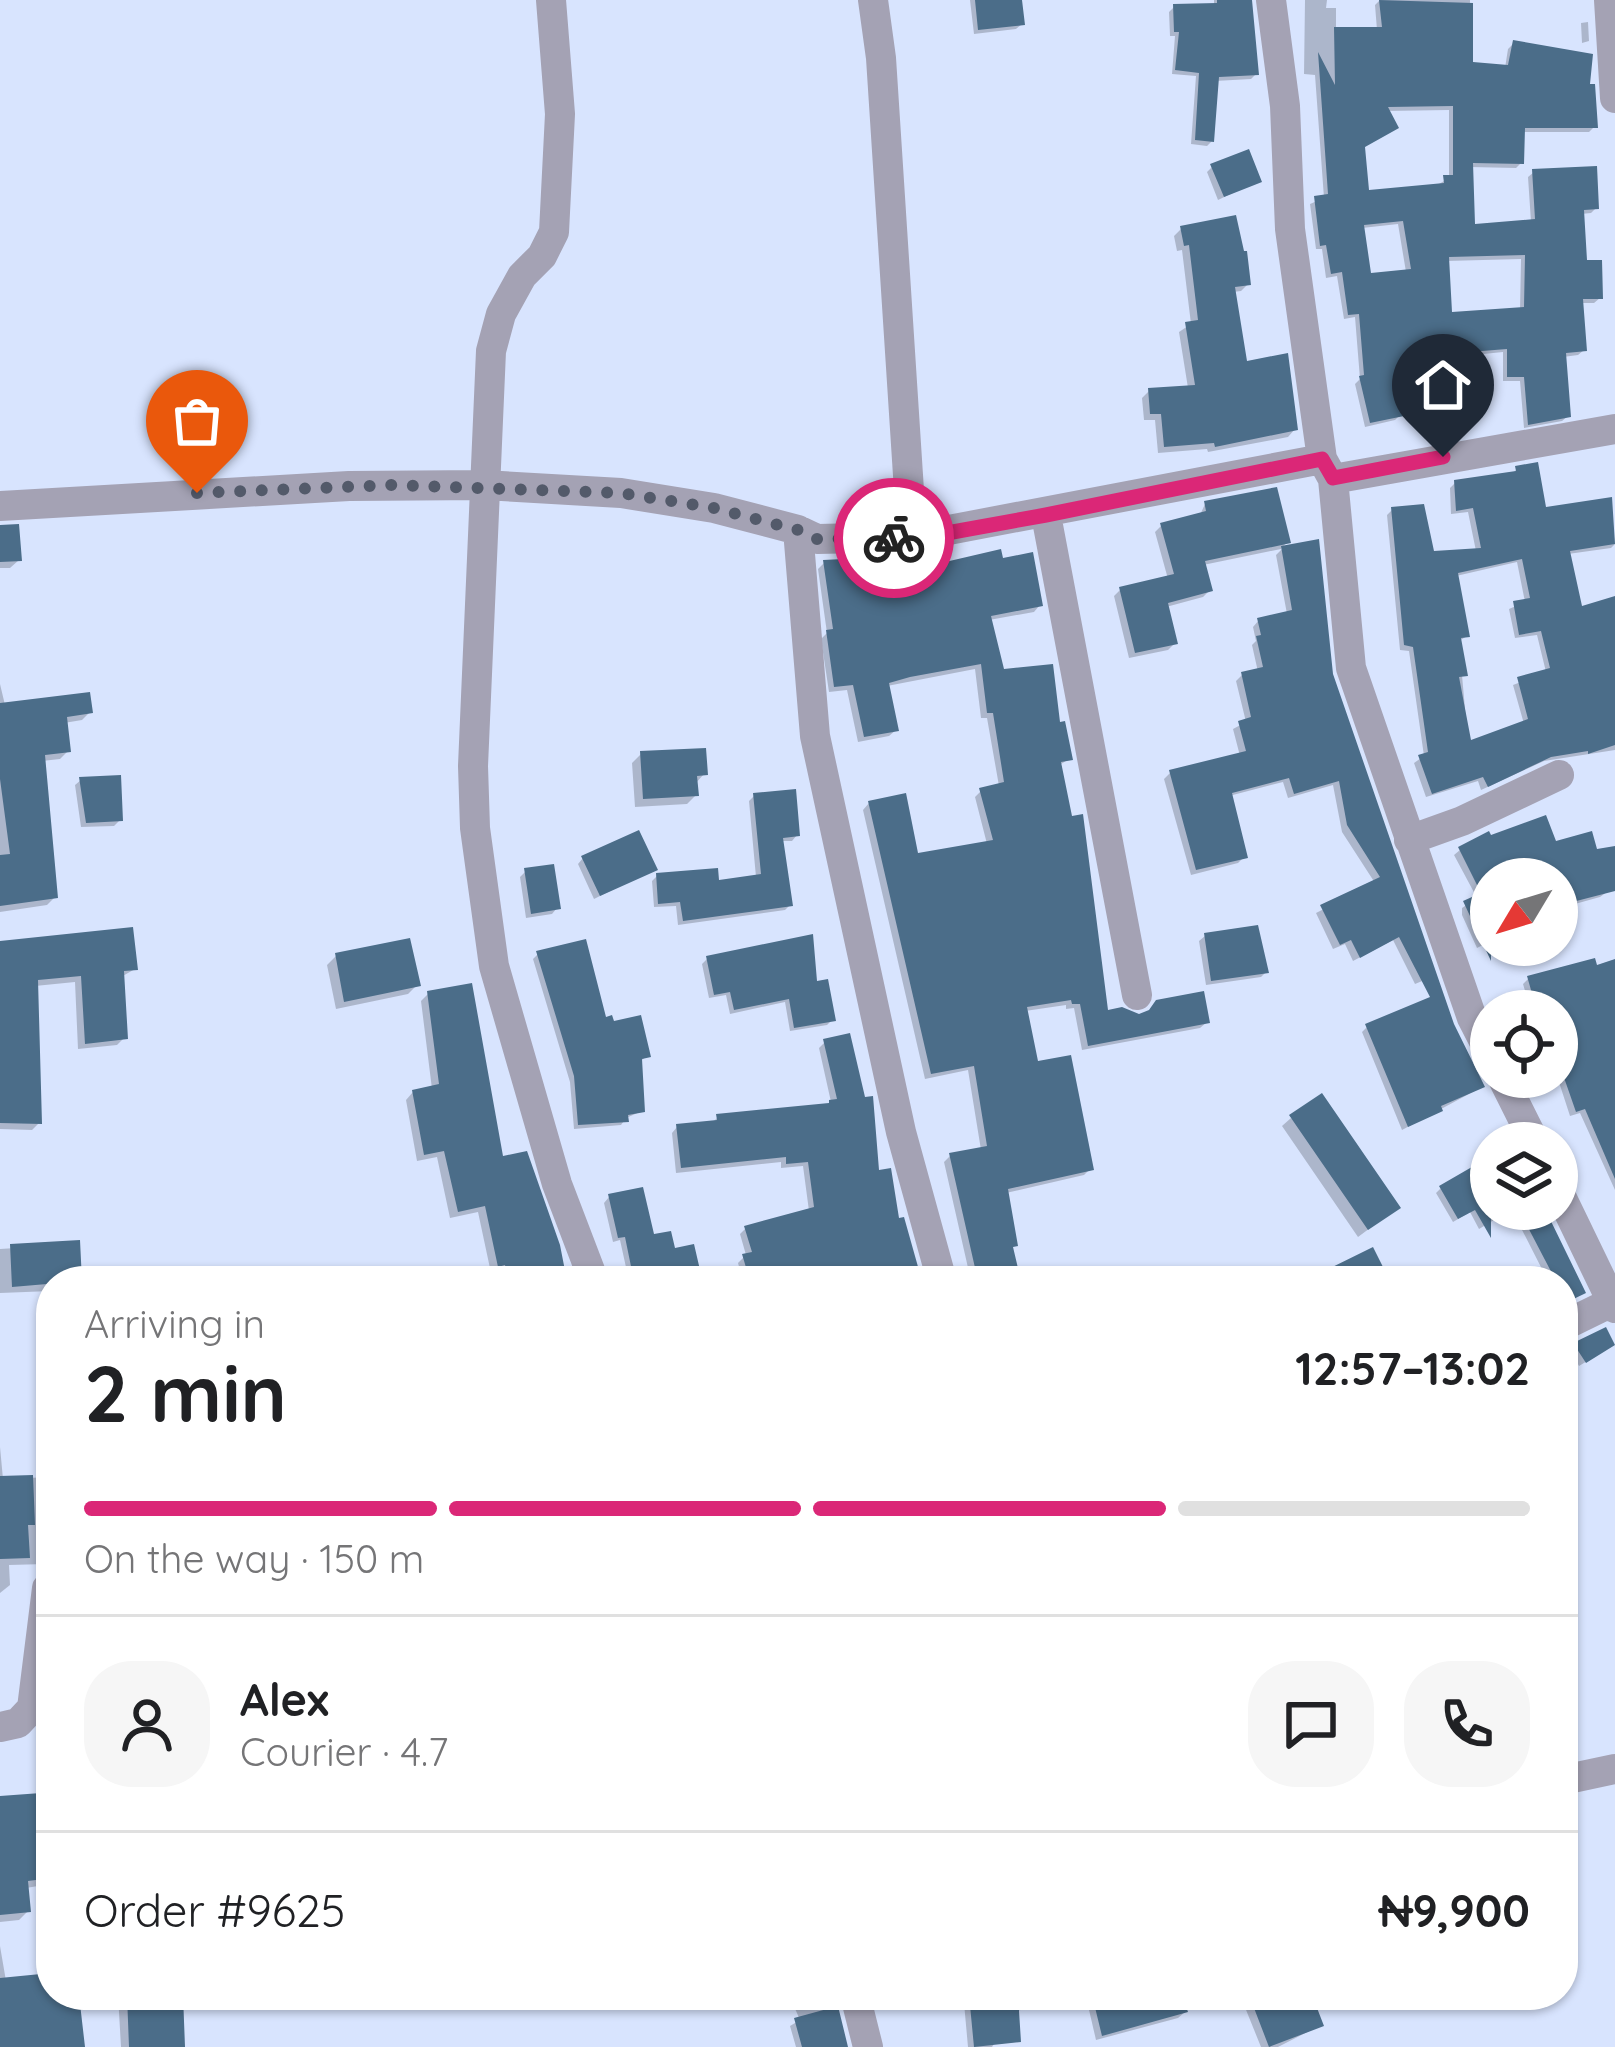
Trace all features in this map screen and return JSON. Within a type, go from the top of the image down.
[{"type":"street","points":[[551,0],[560,114],[554,232],[542,256],[522,276],[491,351],[473,766],[494,966],[557,1184],[588,1266]]},
{"type":"street","points":[[873,0],[881,58],[912,537]]},
{"type":"street","points":[[1271,0],[1285,106],[1289,230],[1327,469],[1351,668],[1470,1012]]},
{"type":"street","points":[[1610,0],[1615,98]]},
{"type":"street","points":[[0,506],[328,487],[484,485],[621,493],[714,508],[817,539],[912,537],[1327,469],[1615,429]]},
{"type":"street","points":[[1046,515],[1137,994]]},
{"type":"street","points":[[798,530],[815,736],[902,1132],[938,1266]]},
{"type":"street","points":[[1409,840],[1462,821],[1559,775]]},
{"type":"street","points":[[1577,1230],[1614,1305],[1578,1320]]},
{"type":"street","points":[[0,1727],[18,1723],[32,1708],[36,1676]]},
{"type":"street","points":[[1578,1777],[1615,1769]]},
{"type":"street","points":[[859,2010],[868,2047]]},
{"type":"building","points":[[975,0],[1022,0],[1025,25],[978,30]]},
{"type":"building","points":[[1252,0],[1259,75],[1219,77],[1214,142],[1195,140],[1199,73],[1175,70],[1179,32],[1174,32],[1173,4]]},
{"type":"building","points":[[1379,0],[1473,3],[1473,62],[1508,65],[1513,40],[1593,54],[1590,84],[1595,84],[1598,128],[1525,128],[1524,164],[1473,163],[1475,224],[1535,219],[1532,169],[1597,166],[1599,209],[1584,210],[1587,260],[1602,260],[1603,299],[1583,299],[1587,351],[1566,353],[1571,417],[1528,425],[1524,377],[1507,377],[1507,349],[1457,353],[1459,392],[1399,396],[1404,416],[1370,423],[1359,376],[1364,375],[1359,314],[1348,315],[1342,272],[1331,274],[1326,245],[1320,246],[1314,196],[1328,194],[1318,52],[1335,85],[1334,27],[1382,27]],"holes":[[[1453,106],[1453,175],[1443,175],[1444,183],[1369,190],[1365,147],[1399,128],[1388,107]],[[1403,221],[1411,269],[1371,273],[1364,225]],[[1525,255],[1524,307],[1452,312],[1449,257]]]},
{"type":"building","points":[[1249,149],[1262,182],[1224,197],[1210,164]]},
{"type":"building","points":[[1236,215],[1251,285],[1235,287],[1247,361],[1288,353],[1298,430],[1215,447],[1214,443],[1164,447],[1161,414],[1150,414],[1148,388],[1195,385],[1185,322],[1198,320],[1189,245],[1184,246],[1180,226]]},
{"type":"building","points":[[1538,462],[1546,507],[1612,497],[1615,544],[1570,551],[1582,606],[1615,596],[1615,745],[1588,754],[1551,757],[1488,787],[1483,777],[1432,794],[1418,755],[1428,752],[1413,647],[1404,645],[1391,507],[1424,504],[1434,551],[1481,548],[1473,508],[1456,511],[1454,480],[1516,471],[1515,466]],"holes":[[[1522,559],[1530,598],[1513,601],[1519,635],[1541,631],[1550,668],[1517,677],[1528,719],[1471,740],[1459,677],[1468,676],[1461,638],[1470,637],[1458,573]]]},
{"type":"building","points":[[1277,487],[1291,543],[1205,561],[1213,591],[1168,603],[1178,644],[1135,653],[1119,587],[1174,574],[1160,523],[1206,511],[1204,501]]},
{"type":"building","points":[[19,524],[22,561],[0,562],[0,525]]},
{"type":"building","points":[[1319,539],[1333,674],[1454,1024],[1470,1057],[1470,1093],[1408,1127],[1365,1024],[1430,997],[1399,937],[1360,958],[1351,940],[1340,945],[1320,905],[1380,877],[1347,825],[1339,781],[1294,794],[1289,778],[1232,793],[1248,858],[1196,870],[1169,770],[1246,751],[1238,721],[1251,717],[1241,672],[1263,667],[1257,618],[1292,610],[1281,546]]},
{"type":"building","points":[[1001,549],[1003,558],[1033,552],[1043,606],[991,616],[1004,669],[1053,664],[1060,722],[1065,721],[1073,760],[1061,762],[1072,816],[1083,814],[1108,1010],[1122,1007],[1139,1014],[1156,1000],[1204,991],[1210,1023],[1088,1046],[1080,1004],[1071,1000],[1027,1007],[1038,1061],[1071,1055],[1094,1170],[1008,1189],[1017,1266],[975,1266],[949,1153],[987,1146],[974,1066],[931,1074],[868,801],[906,793],[918,853],[993,840],[979,788],[1004,782],[993,713],[987,713],[981,664],[910,677],[889,683],[899,731],[864,737],[853,685],[834,687],[826,630],[833,629],[823,560],[864,558],[868,580]]},
{"type":"building","points":[[90,692],[93,713],[67,717],[71,752],[45,755],[58,898],[0,906],[0,855],[10,854],[0,779],[0,703]]},
{"type":"building","points":[[706,748],[708,775],[697,776],[699,796],[643,799],[640,751]]},
{"type":"building","points":[[121,775],[123,821],[86,823],[79,777]]},
{"type":"building","points":[[796,789],[800,836],[783,838],[793,906],[683,921],[680,902],[658,904],[656,873],[718,868],[719,880],[761,874],[753,793]]},
{"type":"building","points":[[1546,815],[1556,841],[1592,831],[1597,849],[1615,846],[1615,891],[1578,901],[1578,858],[1470,858],[1470,871],[1458,847],[1489,831],[1491,835]]},
{"type":"building","points":[[639,830],[658,870],[600,896],[581,856]]},
{"type":"building","points":[[554,864],[561,909],[531,914],[524,868]]},
{"type":"building","points":[[1258,925],[1269,973],[1211,981],[1204,933]]},
{"type":"building","points":[[133,927],[138,970],[124,971],[128,1039],[85,1044],[81,976],[38,980],[42,1124],[0,1123],[0,941]]},
{"type":"building","points":[[813,934],[817,981],[828,979],[836,1021],[794,1028],[789,999],[734,1010],[730,992],[714,995],[706,956]]},
{"type":"building","points":[[410,938],[421,986],[344,1002],[335,953]]},
{"type":"building","points":[[586,939],[606,1017],[612,1015],[614,1021],[641,1015],[651,1057],[642,1059],[645,1112],[628,1115],[629,1122],[578,1125],[574,1076],[536,951]]},
{"type":"building","points":[[1595,958],[1597,965],[1615,959],[1615,1179],[1585,1109],[1576,1112],[1571,1098],[1578,1098],[1578,990],[1531,990],[1527,976]]},
{"type":"building","points":[[472,983],[503,1156],[527,1151],[564,1266],[498,1266],[485,1206],[458,1212],[444,1151],[424,1155],[412,1090],[439,1084],[427,991]]},
{"type":"building","points":[[850,1033],[865,1097],[873,1096],[879,1170],[891,1168],[899,1218],[904,1217],[918,1266],[746,1266],[742,1254],[752,1252],[744,1226],[814,1207],[808,1162],[786,1164],[786,1157],[681,1168],[676,1124],[717,1120],[716,1114],[837,1099],[823,1039]]},
{"type":"building","points":[[1322,1093],[1401,1208],[1368,1230],[1289,1115]]},
{"type":"building","points":[[1470,1168],[1470,1213],[1458,1219],[1439,1186]]},
{"type":"building","points":[[643,1187],[654,1234],[671,1231],[675,1248],[694,1244],[699,1266],[631,1266],[625,1237],[618,1238],[608,1194]]},
{"type":"building","points":[[1529,1230],[1555,1230],[1573,1266],[1548,1266]]},
{"type":"building","points":[[80,1240],[81,1266],[36,1266],[36,1285],[12,1287],[10,1244]]},
{"type":"building","points":[[1373,1247],[1382,1266],[1334,1266]]},
{"type":"building","points":[[1606,1327],[1615,1345],[1586,1363],[1578,1341]]},
{"type":"building","points":[[33,1475],[35,1525],[28,1525],[30,1558],[0,1559],[0,1476]]},
{"type":"building","points":[[36,1793],[36,1880],[28,1881],[31,1912],[0,1915],[0,1796]]},
{"type":"building","points":[[36,1974],[36,2010],[81,2010],[85,2047],[0,2047],[0,1978]]},
{"type":"building","points":[[128,2010],[184,2010],[185,2047],[129,2047]]},
{"type":"building","points":[[839,2010],[848,2047],[802,2047],[794,2018]]},
{"type":"building","points":[[970,2010],[1019,2010],[1021,2042],[974,2047]]},
{"type":"building","points":[[1096,2010],[1188,2012],[1102,2036]]},
{"type":"building","points":[[1255,2010],[1318,2010],[1324,2026],[1269,2047]]},
{"type":"way so far","points":[[197,493],[394,485],[621,493],[714,508],[817,539],[894,538]]},
{"type":"route","points":[[894,538],[925,537],[1046,515],[1322,459],[1333,478],[1443,457]]}]
